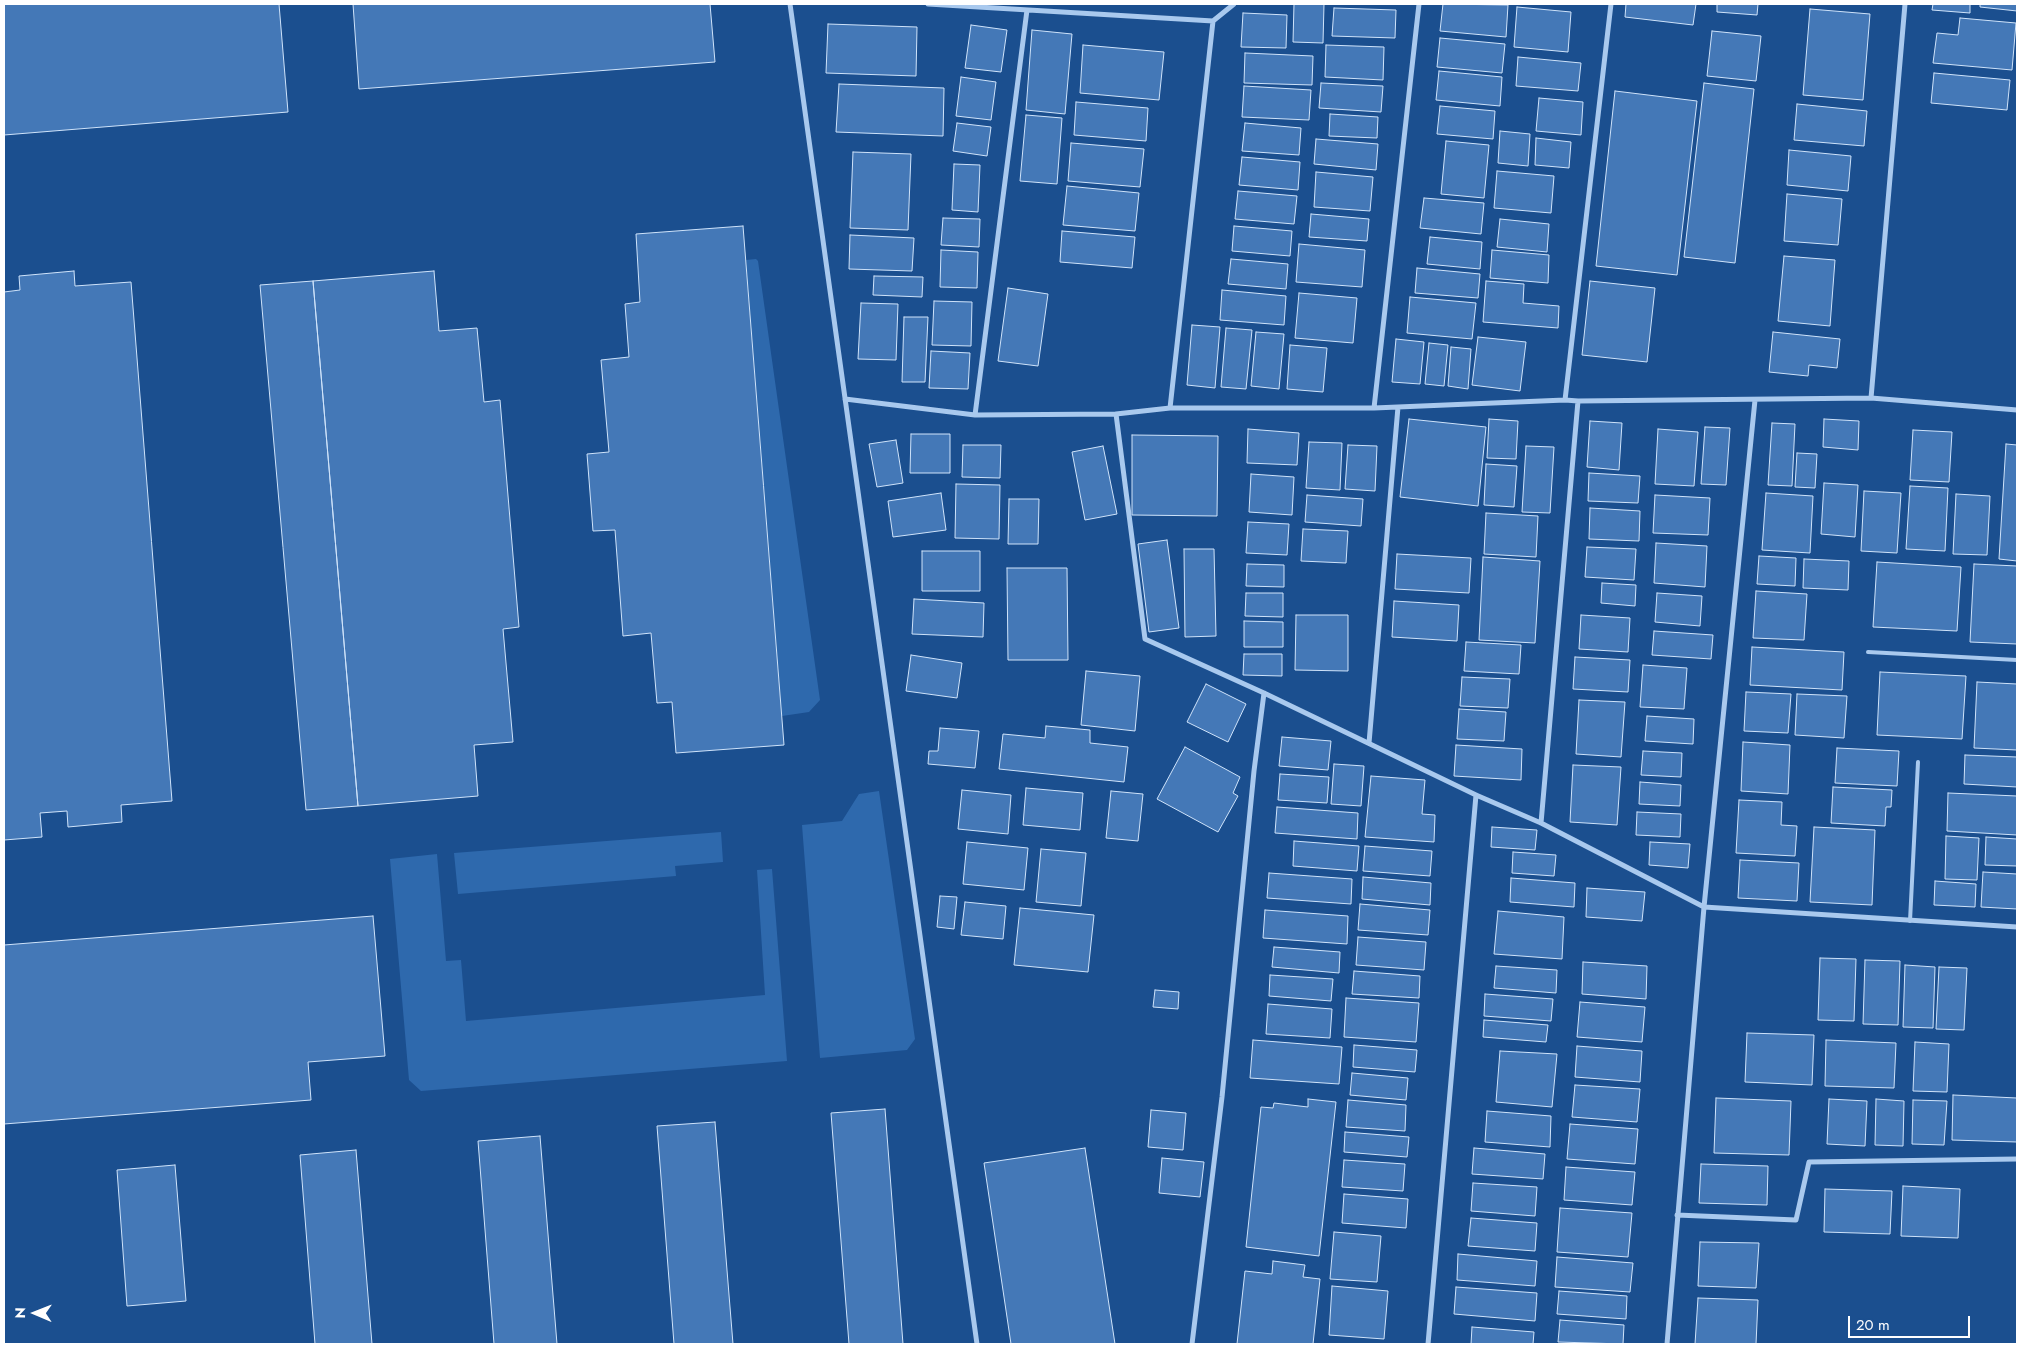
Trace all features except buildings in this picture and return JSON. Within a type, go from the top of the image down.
[{"type":"street","points":[[790,4],[977,1344]]},
{"type":"street","points":[[928,4],[1003,6],[1027,10],[1213,21],[1234,4]]},
{"type":"street","points":[[1374,408],[1419,4]]},
{"type":"street","points":[[1565,400],[1611,4]]},
{"type":"street","points":[[1871,398],[1905,4]]},
{"type":"street","points":[[975,415],[1027,10]]},
{"type":"street","points":[[1170,408],[1213,21]]},
{"type":"street","points":[[845,399],[975,415],[1116,414],[1170,408],[1374,408],[1565,400],[1871,398],[2017,410]]},
{"type":"street","points":[[1666,1344],[1704,907],[1755,400]]},
{"type":"street","points":[[1541,823],[1578,401]]},
{"type":"street","points":[[1369,743],[1398,406]]},
{"type":"street","points":[[1116,414],[1145,639],[1264,693],[1476,795],[1541,823],[1704,907],[2017,927]]},
{"type":"street","points":[[1192,1344],[1222,1096],[1254,772],[1264,693]]},
{"type":"street","points":[[1428,1344],[1476,795]]},
{"type":"street","points":[[1677,1215],[1796,1220],[1809,1162],[2017,1159]]},
{"type":"lane","points":[[1868,652],[2017,660]]},
{"type":"lane","points":[[1910,921],[1918,762]]},
{"type":"shaded area","points":[[756,259],[758,261],[820,700],[809,712],[782,716],[746,260]]},
{"type":"shaded area","points":[[879,791],[915,1039],[907,1050],[820,1058],[802,825],[842,821],[859,794]]},
{"type":"shaded area","points":[[721,832],[723,862],[675,866],[676,876],[458,894],[454,853]]},
{"type":"shaded area","points":[[437,854],[446,961],[461,960],[466,1021],[765,995],[757,870],[772,869],[787,1061],[421,1091],[409,1080],[390,859]]}]
